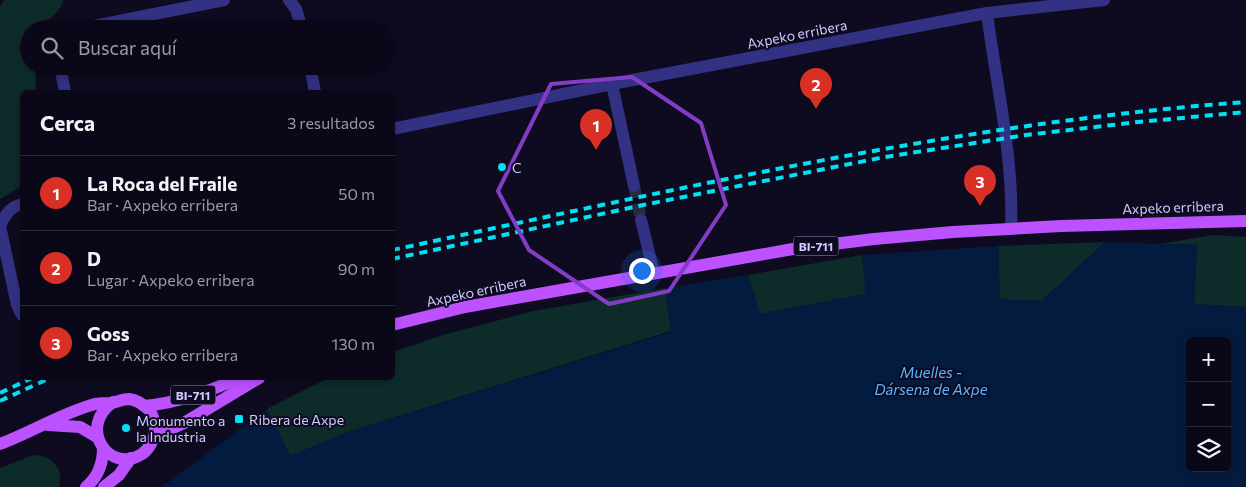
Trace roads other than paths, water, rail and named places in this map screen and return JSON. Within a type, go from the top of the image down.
[{"type":"main road","name":"Axpeko erribera","points":[[395,324],[465,307],[654,273],[865,240],[953,232],[1151,222],[1246,220]]},
{"type":"main road","name":"BI-711","points":[[113,402],[129,399],[144,406],[164,404],[235,380]]},
{"type":"main road","name":"BI-711","points":[[104,487],[119,475],[131,458],[142,454],[150,446],[155,436],[184,423],[256,380]]},
{"type":"main road","points":[[0,444],[96,404],[113,402]]},
{"type":"main road","points":[[86,487],[93,482],[103,458],[96,429],[101,414],[113,402]]},
{"type":"main road","points":[[144,406],[154,419],[155,436]]},
{"type":"main road","points":[[46,424],[80,427],[100,443],[111,455],[131,458]]},
{"type":"street","points":[[123,20],[224,0]]},
{"type":"street","points":[[289,0],[296,9],[299,20]]},
{"type":"street","name":"Axpeko erribera","points":[[395,128],[612,84],[987,14],[1104,0]]},
{"type":"street","points":[[987,14],[1011,191],[1011,229]]},
{"type":"street","points":[[62,75],[65,90]]},
{"type":"street","points":[[312,75],[315,90]]},
{"type":"street","points":[[612,84],[634,186]]},
{"type":"street","points":[[20,204],[5,214],[0,226],[20,311]]},
{"type":"street","points":[[641,220],[654,273]]},
{"type":"water","name":"Muelles - Dársena de Axpe","points":[[1105,242],[1197,245],[1194,304],[1246,307],[1246,487],[162,487],[267,409],[290,456],[351,431],[671,332],[665,288],[748,275],[760,314],[866,294],[862,255],[998,246],[1000,299],[1041,301]]},
{"type":"tunnel","points":[[634,186],[641,220]]},
{"type":"railway","points":[[395,249],[710,182],[923,142],[1138,112],[1246,102]]},
{"type":"railway","points":[[395,258],[648,204],[885,157],[1026,135],[1246,112]]},
{"type":"railway","points":[[0,393],[28,380]]},
{"type":"railway","points":[[0,401],[46,380]]},
{"type":"place","name":"D","points":[[816,109]]},
{"type":"place","name":"La Roca del Fraile","points":[[596,150]]},
{"type":"place","name":"C","points":[[502,167]]},
{"type":"place","name":"Goss","points":[[980,206]]},
{"type":"place","name":"Ribera de Axpe","points":[[239,419]]},
{"type":"place","name":"Monumento a la Industria","points":[[126,428]]}]
